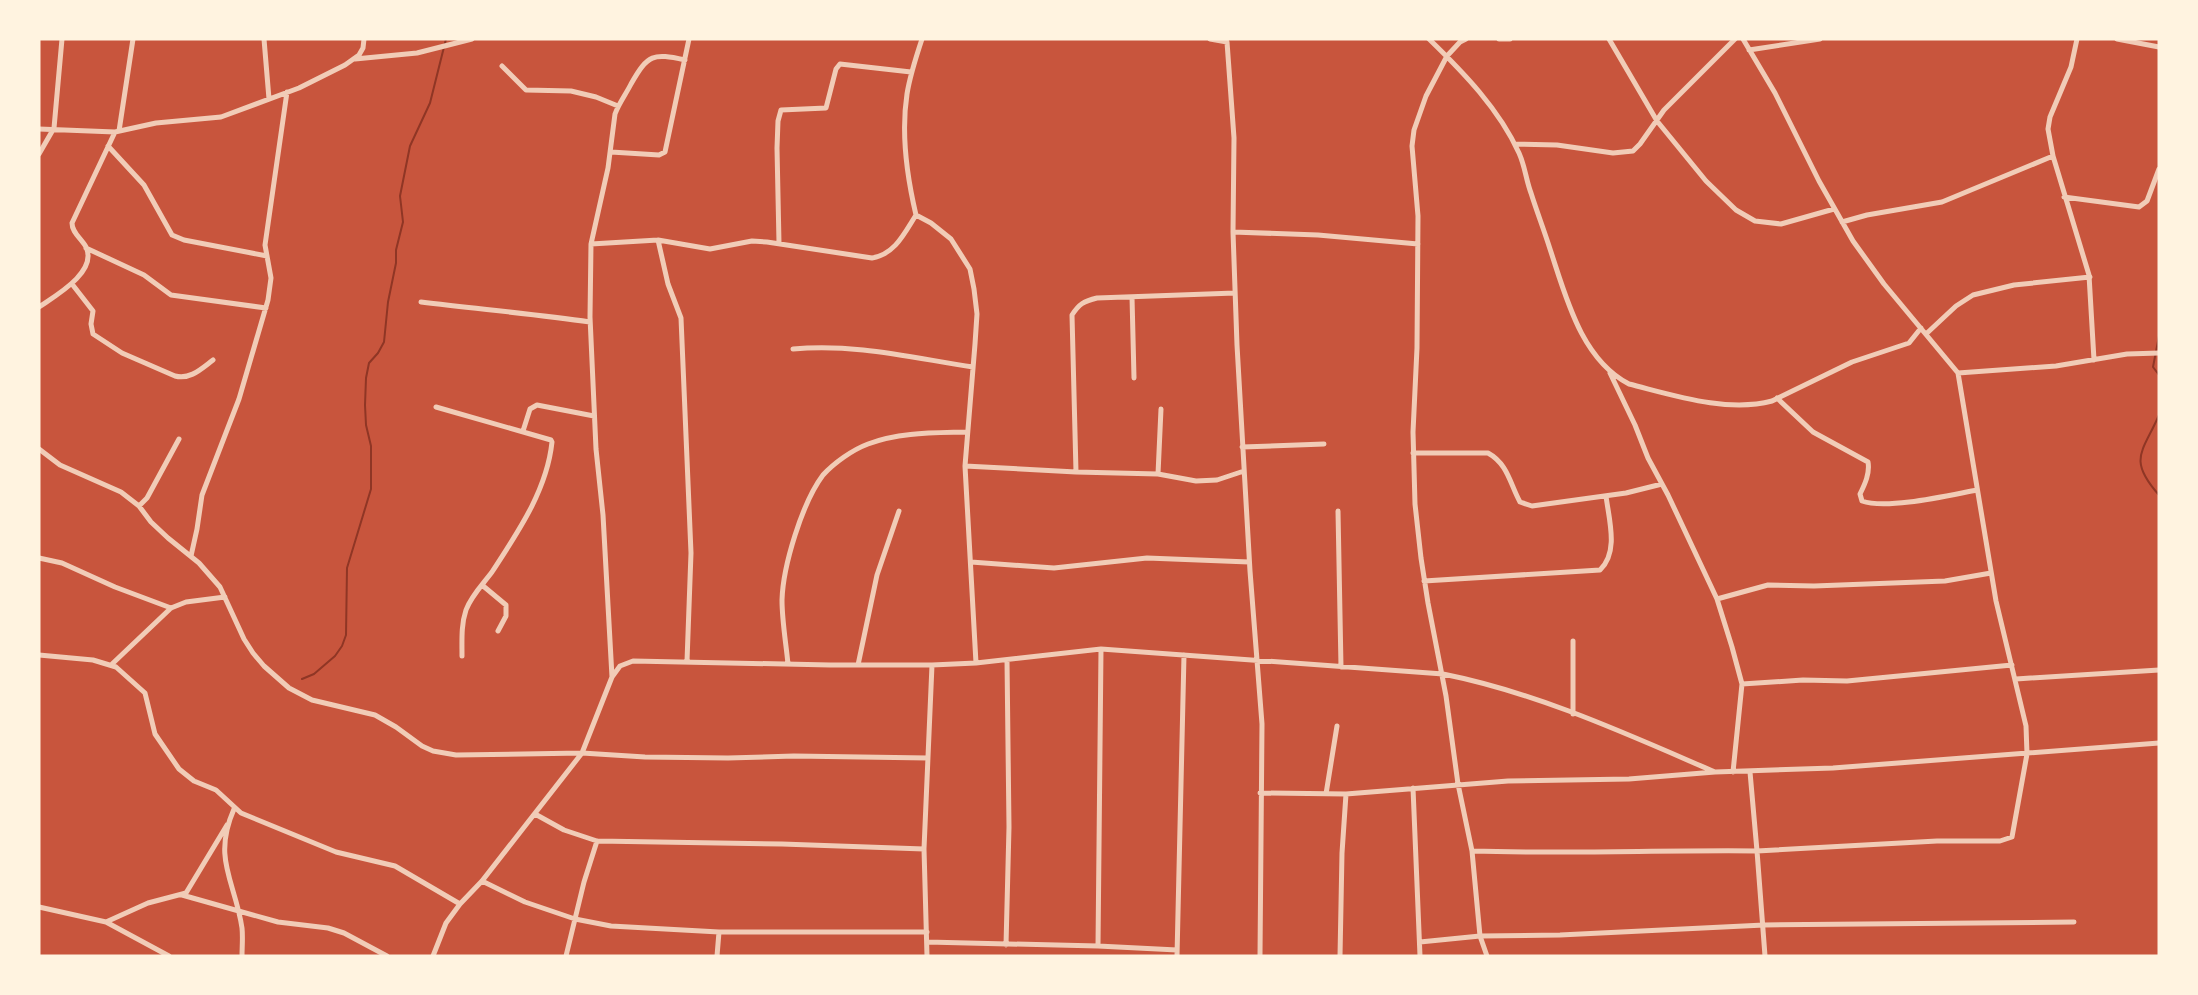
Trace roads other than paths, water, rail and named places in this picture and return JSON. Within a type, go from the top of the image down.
[{"type":"street","points":[[39,154],[54,128],[62,39]]},
{"type":"street","points":[[39,308],[72,284],[86,266],[88,256],[86,248],[71,226],[117,131],[133,39]]},
{"type":"street","points":[[264,39],[269,99]]},
{"type":"street","points":[[354,59],[363,48],[364,39]]},
{"type":"street","points":[[39,129],[117,131],[156,123],[220,117],[287,92],[354,59],[417,53],[472,39]]},
{"type":"street","points":[[611,152],[659,155],[665,152],[689,39]]},
{"type":"street","points":[[591,244],[658,240],[710,249],[752,241],[779,243],[865,257],[880,257],[896,247],[916,215],[905,131],[905,110],[911,72],[922,39]]},
{"type":"street","points":[[1210,39],[1227,40],[1234,138],[1233,232],[1242,447],[1262,724],[1260,956]]},
{"type":"street","points":[[1429,39],[1486,100],[1515,144],[1525,168],[1530,191],[1571,312],[1586,340],[1610,372],[1648,458],[1718,599],[1742,684],[1733,772]]},
{"type":"street","points":[[1466,39],[1447,56],[1426,96],[1414,130],[1412,146],[1418,244],[1413,453],[1417,521],[1424,581],[1443,674],[1458,784],[1472,851],[1480,936],[1487,956]]},
{"type":"street","points":[[1499,39],[1510,39]]},
{"type":"street","points":[[1609,39],[1657,121],[1706,181],[1736,210],[1762,223],[1781,224],[1834,209]]},
{"type":"street","points":[[1515,144],[1557,145],[1627,153],[1637,148],[1657,121],[1735,39]]},
{"type":"street","points":[[1472,851],[1575,853],[1757,851],[1937,841],[2007,840],[2012,837],[2027,754],[2026,726],[1996,601],[1958,373],[1884,284],[1842,222],[1775,93],[1743,39]]},
{"type":"street","points":[[1749,50],[1820,39]]},
{"type":"street","points":[[2077,39],[2071,67],[2049,122],[2053,156],[2090,277],[2094,360]]},
{"type":"street","points":[[2117,39],[2159,47]]},
{"type":"street","points":[[612,677],[609,606],[594,416],[590,322],[591,244],[611,152],[618,106],[648,58],[660,55],[685,60]]},
{"type":"street","points":[[779,243],[777,148],[778,122],[781,111],[826,108],[836,69],[840,64],[911,72]]},
{"type":"street","points":[[502,66],[526,90],[570,91],[596,97],[618,106]]},
{"type":"street","points":[[191,556],[202,495],[239,399],[266,308],[271,278],[266,237],[287,92]]},
{"type":"street","points":[[108,146],[144,185],[172,235],[184,240],[267,256]]},
{"type":"street","points":[[1842,222],[1867,215],[1942,202],[2053,156]]},
{"type":"street","points":[[2064,197],[2139,207],[2147,201],[2159,169]]},
{"type":"street","points":[[916,215],[931,223],[951,239],[970,269],[977,314],[965,466],[976,663]]},
{"type":"street","points":[[1233,232],[1318,235],[1418,244]]},
{"type":"street","points":[[658,240],[668,284],[679,309],[683,333],[691,554],[687,661]]},
{"type":"street","points":[[86,248],[144,275],[171,295],[266,308]]},
{"type":"street","points":[[1926,334],[1956,306],[1973,295],[2014,285],[2090,277]]},
{"type":"street","points":[[72,284],[93,311],[91,324],[93,334],[122,353],[183,378],[213,360]]},
{"type":"street","points":[[1076,472],[1072,315],[1083,302],[1096,298],[1235,293]]},
{"type":"street","points":[[1132,297],[1134,378]]},
{"type":"street","points":[[421,302],[590,322]]},
{"type":"street","points":[[1610,372],[1629,384],[1716,404],[1749,406],[1777,398],[1852,362],[1905,345],[1921,328]]},
{"type":"street","points":[[794,349],[813,347],[867,349],[973,367]]},
{"type":"street","points":[[1958,373],[2056,366],[2159,352]]},
{"type":"street","points":[[1777,398],[1803,425],[1868,462],[1867,479],[1860,494],[1862,501],[1893,502],[1977,490]]},
{"type":"street","points":[[523,431],[530,409],[537,405],[594,416]]},
{"type":"street","points":[[436,406],[551,440],[546,468],[534,501],[510,546],[466,608],[462,656]]},
{"type":"street","points":[[1158,474],[1161,409]]},
{"type":"street","points":[[788,664],[782,598],[791,545],[825,473],[856,450],[876,441],[919,433],[967,432]]},
{"type":"street","points":[[139,506],[147,498],[179,439]]},
{"type":"street","points":[[1242,447],[1324,444]]},
{"type":"street","points":[[39,449],[60,465],[121,492],[139,506],[151,522],[211,576],[225,597],[244,639],[264,666],[289,688],[312,700],[375,714],[422,746],[442,753],[582,753],[645,757],[728,758],[794,756],[928,758]]},
{"type":"street","points":[[1413,453],[1488,453],[1503,465],[1518,499],[1527,505],[1606,496],[1662,483]]},
{"type":"street","points":[[965,466],[1158,474],[1196,481],[1209,481],[1244,471]]},
{"type":"street","points":[[1424,581],[1600,570],[1609,562],[1612,545],[1606,496]]},
{"type":"street","points":[[858,665],[877,575],[898,511]]},
{"type":"street","points":[[1338,511],[1341,667]]},
{"type":"street","points":[[39,558],[62,563],[115,587],[171,608]]},
{"type":"street","points":[[970,562],[1054,568],[1147,558],[1249,562]]},
{"type":"street","points":[[1718,599],[1768,585],[1815,586],[1945,581],[1991,573]]},
{"type":"street","points":[[482,585],[506,605],[506,616],[498,631]]},
{"type":"street","points":[[111,664],[171,608],[186,602],[225,597]]},
{"type":"street","points":[[1572,641],[1574,714]]},
{"type":"street","points":[[433,956],[446,923],[482,881],[582,753],[612,677],[620,666],[633,661],[932,665],[976,663],[1101,649],[1443,674],[1479,681],[1614,728],[1715,772]]},
{"type":"street","points":[[1098,946],[1101,649]]},
{"type":"street","points":[[39,655],[111,664],[145,693],[155,734],[179,769],[194,781],[216,790],[234,809],[336,852],[395,866],[460,904]]},
{"type":"street","points":[[927,942],[1098,946],[1177,953],[1184,655]]},
{"type":"street","points":[[1006,945],[1009,827],[1007,660]]},
{"type":"street","points":[[927,956],[924,849],[932,665]]},
{"type":"street","points":[[1742,684],[1803,680],[1847,681],[2012,665]]},
{"type":"street","points":[[2016,679],[2159,670]]},
{"type":"street","points":[[1326,794],[1337,726]]},
{"type":"street","points":[[1260,793],[1346,794],[1508,781],[1629,779],[1715,772],[1833,768],[2159,743]]},
{"type":"street","points":[[1750,771],[1765,956]]},
{"type":"street","points":[[1413,788],[1420,956]]},
{"type":"street","points":[[1340,956],[1346,794]]},
{"type":"street","points":[[106,922],[148,903],[182,895],[190,890],[234,809]]},
{"type":"street","points":[[535,814],[564,830],[597,842],[782,844],[924,849]]},
{"type":"street","points":[[227,825],[224,839],[226,866],[242,929],[242,956]]},
{"type":"street","points":[[566,956],[584,882],[597,842]]},
{"type":"street","points":[[482,881],[525,902],[575,919],[638,929],[719,932],[927,932]]},
{"type":"street","points":[[182,895],[278,922],[328,928],[344,933],[387,956]]},
{"type":"street","points":[[39,907],[106,922],[169,956]]},
{"type":"street","points":[[1420,942],[1480,936],[1560,935],[1764,925],[2074,922]]},
{"type":"street","points":[[717,956],[719,932]]},
{"type":"waterway","points":[[302,679],[314,674],[335,656],[346,635],[347,568],[371,489],[371,446],[366,425],[365,405],[366,378],[369,363],[384,342],[396,250],[403,222],[400,196],[410,146],[430,103],[446,39]]},
{"type":"waterway","points":[[2159,336],[2153,367],[2159,375]]},
{"type":"waterway","points":[[2159,415],[2141,455],[2143,473],[2159,495]]}]
